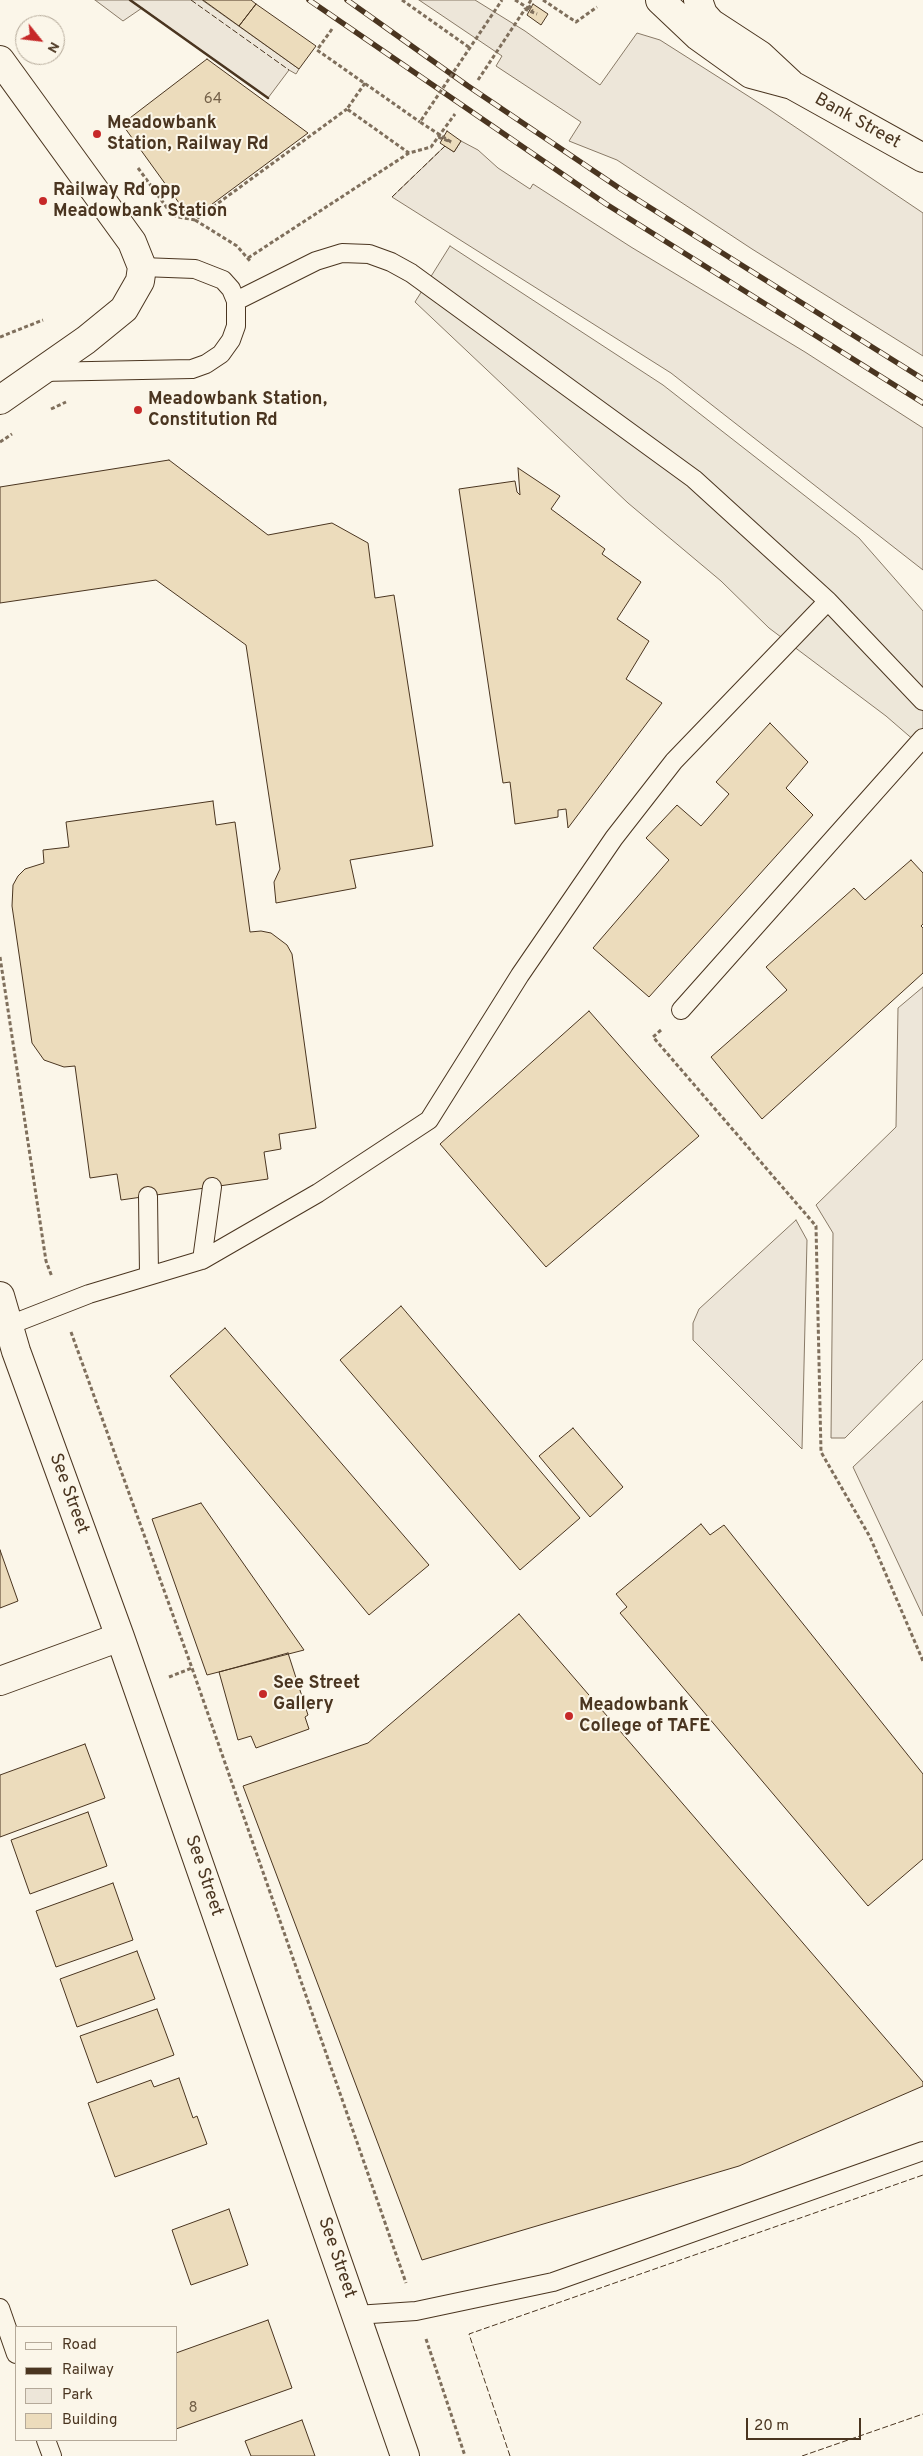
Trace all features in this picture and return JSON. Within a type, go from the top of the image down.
[{"type":"street","name":"Bank Street","points":[[660,0],[698,36],[750,74],[792,85]]},
{"type":"street","name":"Bank Street","points":[[698,0],[703,14],[711,23],[760,55],[792,85],[923,158]]},
{"type":"street","points":[[0,60],[132,242],[142,267],[140,281],[124,310],[86,340],[0,400]]},
{"type":"street","name":"See Street","points":[[2,1309],[120,1637],[405,2456]]},
{"type":"street","points":[[0,1681],[120,1637]]},
{"type":"lane","points":[[236,301],[316,261],[342,254],[368,254],[391,262],[411,273],[694,479],[828,601],[923,701]]},
{"type":"lane","points":[[39,372],[192,369],[206,364],[221,354],[231,340],[236,326],[236,301],[231,289],[223,280],[212,274],[182,268],[142,267]]},
{"type":"lane","points":[[2,1309],[89,1294],[149,1274],[202,1260],[318,1193],[429,1120],[520,975],[632,815],[674,760],[828,601]]},
{"type":"lane","points":[[681,1010],[923,738]]},
{"type":"lane","points":[[202,1260],[212,1187]]},
{"type":"lane","points":[[148,1196],[149,1274]]},
{"type":"lane","points":[[356,2315],[416,2311],[553,2282],[923,2151]]},
{"type":"lane","points":[[0,2308],[15,2351]]},
{"type":"lane","points":[[46,2441],[52,2456]]},
{"type":"path","points":[[402,0],[470,48]]},
{"type":"path","points":[[420,122],[502,0]]},
{"type":"path","points":[[515,0],[537,14]]},
{"type":"path","points":[[531,0],[528,5],[537,14]]},
{"type":"path","points":[[543,0],[576,22],[597,7]]},
{"type":"path","points":[[478,80],[525,9],[537,14]]},
{"type":"path","points":[[332,29],[317,50],[451,142],[438,137]]},
{"type":"path","points":[[138,168],[173,216],[195,220],[347,108],[365,84]]},
{"type":"path","points":[[347,108],[409,153]]},
{"type":"path","points":[[248,258],[409,153],[431,147],[455,114]]},
{"type":"path","points":[[0,337],[43,320]]},
{"type":"path","points":[[681,1010],[653,1037],[816,1226],[821,1452],[870,1537],[923,1661]]},
{"type":"path","points":[[192,1668],[465,2456]]},
{"type":"green space","points":[[95,0],[202,0],[299,69],[296,74],[289,70],[268,98],[142,8],[123,21]]},
{"type":"green space","points":[[419,0],[475,0],[525,31],[600,85],[637,33],[660,40],[767,108],[923,213],[923,356],[752,249],[617,160],[569,141],[581,122],[496,66],[502,56]]},
{"type":"green space","points":[[461,141],[478,150],[498,168],[530,189],[533,184],[631,247],[805,352],[923,428],[923,570],[671,373],[392,197],[445,146],[454,152]]},
{"type":"green space","points":[[923,987],[923,1359],[845,1438],[831,1438],[833,1233],[816,1205],[896,1127],[898,1008]]},
{"type":"green space","points":[[796,1220],[807,1240],[802,1449],[693,1340],[693,1323],[699,1309]]},
{"type":"green space","points":[[923,1401],[923,1616],[853,1467]]},
{"type":"shaded area","points":[[450,246],[663,385],[859,538],[923,611],[923,748],[886,716],[769,628],[721,581],[628,503],[415,302]]},
{"type":"building","points":[[203,0],[251,0],[256,4],[239,26]]},
{"type":"building","points":[[256,4],[316,46],[299,69],[239,26]]},
{"type":"building","points":[[533,4],[548,14],[541,25],[527,15]]},
{"type":"building","points":[[207,59],[308,133],[196,216],[187,214],[122,124]]},
{"type":"building","points":[[447,131],[461,141],[454,152],[440,143]]},
{"type":"building","points":[[169,460],[268,535],[332,523],[368,543],[375,598],[394,595],[433,846],[350,860],[356,888],[276,903],[274,882],[280,869],[246,645],[156,580],[0,603],[0,487]]},
{"type":"building","points":[[518,468],[560,496],[551,509],[605,549],[602,554],[641,582],[617,619],[649,641],[626,679],[662,703],[568,828],[566,809],[558,810],[558,817],[515,824],[510,782],[503,783],[459,489],[515,481],[517,492],[520,495]]},
{"type":"building","points":[[770,723],[808,762],[786,788],[813,815],[649,997],[593,948],[669,860],[646,838],[677,805],[701,826],[729,794],[716,782]]},
{"type":"building","points":[[213,801],[216,825],[235,822],[250,932],[261,931],[271,933],[287,945],[292,954],[316,1128],[279,1134],[281,1149],[264,1152],[268,1179],[121,1200],[117,1174],[90,1178],[75,1066],[64,1067],[44,1060],[32,1043],[12,906],[13,885],[25,869],[44,863],[43,850],[69,847],[66,822]]},
{"type":"building","points":[[911,860],[923,873],[923,924],[921,926],[923,928],[923,973],[762,1119],[711,1057],[787,990],[766,967],[854,888],[865,900]]},
{"type":"building","points":[[589,1011],[699,1136],[546,1267],[440,1144]]},
{"type":"building","points":[[401,1306],[580,1518],[520,1570],[340,1360]]},
{"type":"building","points":[[225,1328],[429,1565],[369,1615],[170,1376]]},
{"type":"building","points":[[573,1428],[623,1487],[590,1517],[539,1456]]},
{"type":"building","points":[[201,1503],[304,1650],[207,1675],[152,1519]]},
{"type":"building","points":[[701,1524],[710,1535],[724,1525],[923,1774],[923,1859],[868,1906],[620,1613],[627,1607],[616,1594]]},
{"type":"building","points":[[0,1550],[18,1601],[0,1608]]},
{"type":"building","points":[[519,1614],[923,2082],[923,2086],[739,2166],[422,2260],[243,1786],[368,1743]]},
{"type":"building","name":"See Street Gallery","points":[[288,1653],[308,1715],[305,1717],[309,1729],[256,1748],[251,1736],[238,1740],[219,1672]]},
{"type":"building","points":[[85,1744],[105,1798],[0,1837],[0,1775]]},
{"type":"building","points":[[88,1812],[107,1866],[30,1894],[11,1840]]},
{"type":"building","points":[[113,1883],[133,1940],[56,1967],[36,1911]]},
{"type":"building","points":[[137,1951],[155,1999],[77,2027],[60,1979]]},
{"type":"building","points":[[157,2009],[174,2055],[97,2083],[80,2036]]},
{"type":"building","points":[[179,2078],[193,2118],[197,2116],[207,2144],[115,2177],[88,2103],[151,2080],[154,2087]]},
{"type":"building","points":[[229,2209],[248,2265],[191,2285],[172,2230]]},
{"type":"building","points":[[268,2320],[292,2388],[178,2428],[178,2352]]},
{"type":"building","points":[[302,2420],[315,2456],[251,2456],[245,2441]]},
{"type":"railway","points":[[309,0],[606,204],[923,403]]},
{"type":"railway","points":[[347,0],[468,86],[622,190],[923,379]]},
{"type":"fence","points":[[191,0],[289,70]]},
{"type":"fence","points":[[392,197],[445,146]]},
{"type":"fence","points":[[510,2456],[469,2334],[923,2175]]},
{"type":"fence","points":[[802,2456],[923,2414]]},
{"type":"wall","points":[[130,0],[268,98]]},
{"type":"place","name":"Meadowbank Station, Railway Rd","points":[[97,134]]},
{"type":"place","name":"Railway Rd opp Meadowbank Station","points":[[43,201]]},
{"type":"place","name":"Meadowbank Station, Constitution Rd","points":[[138,410]]},
{"type":"place","name":"See Street Gallery","points":[[263,1694]]},
{"type":"place","name":"Meadowbank College of TAFE","points":[[569,1716]]}]
